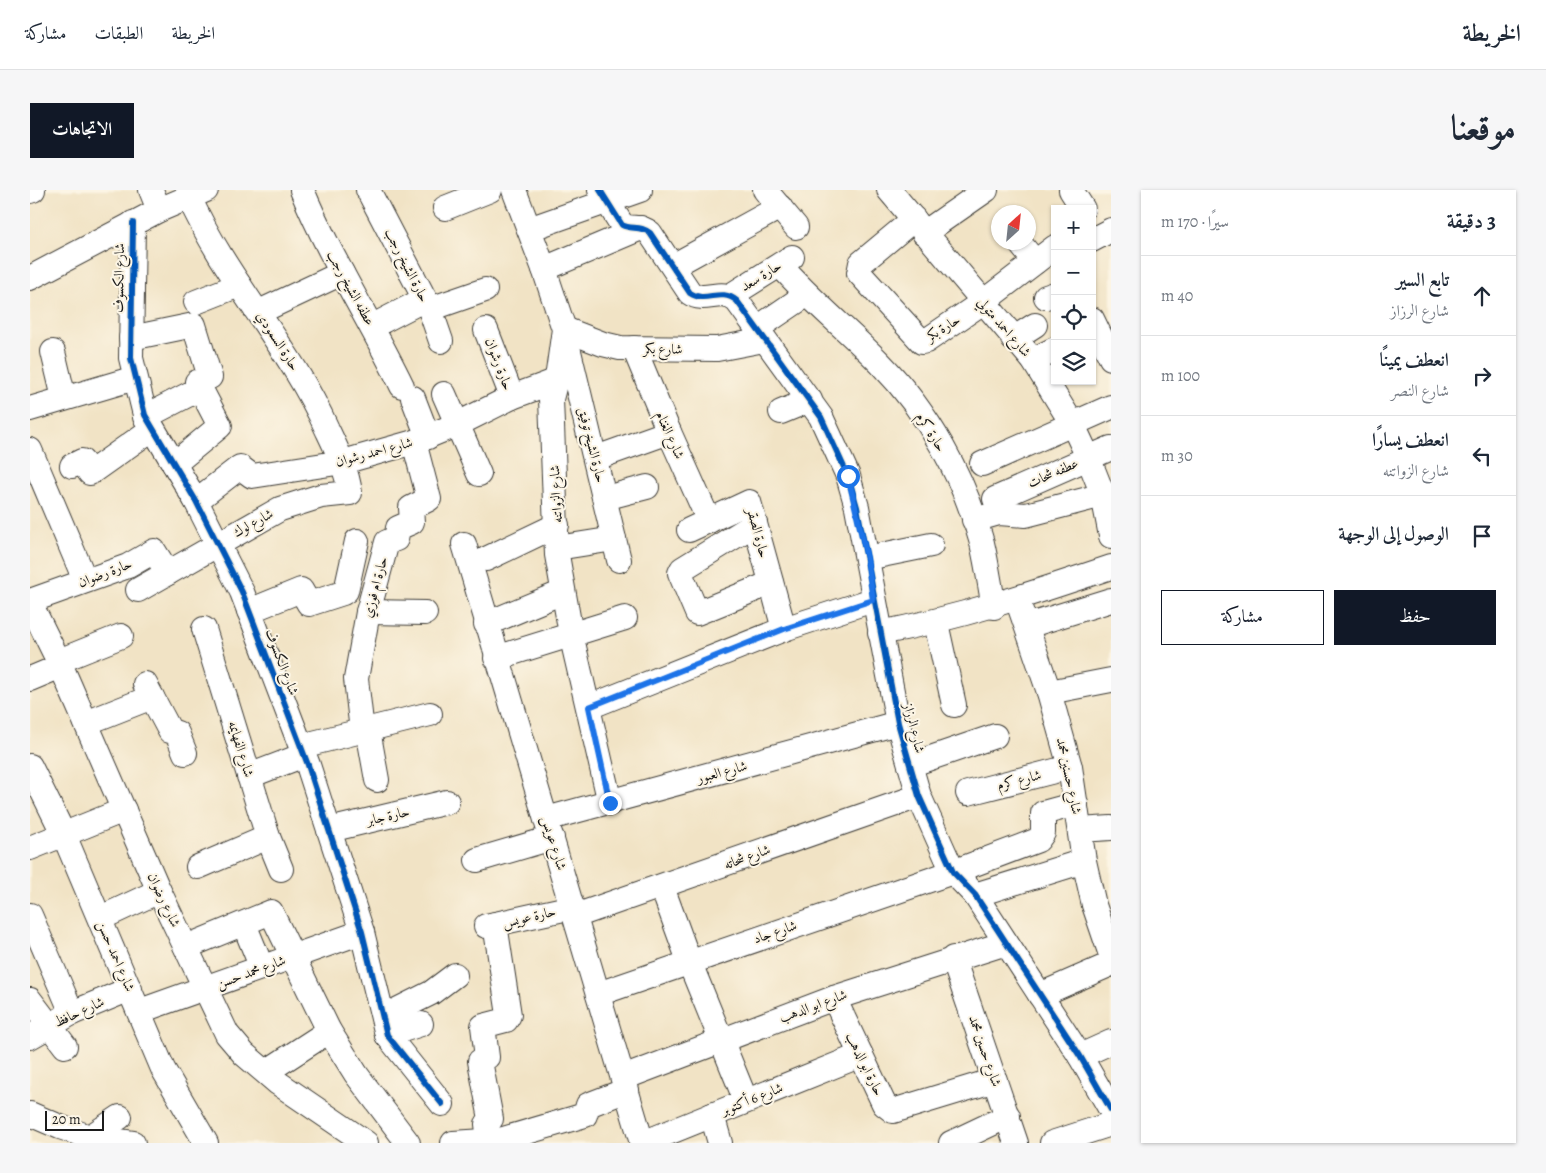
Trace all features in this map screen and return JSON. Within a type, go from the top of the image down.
[{"type":"street","name":"عطفه الشيخ رجب","points":[[302,190],[342,274],[407,392],[421,439]]},
{"type":"street","name":"حارة الشيخ رجب","points":[[368,190],[427,304],[441,341]]},
{"type":"street","points":[[445,208],[490,190]]},
{"type":"street","points":[[529,229],[604,196],[640,190]]},
{"type":"street","name":"شارع احمد متولي","points":[[889,190],[1013,339],[1033,360],[1074,425],[1107,495],[1111,536]]},
{"type":"street","points":[[919,226],[986,190]]},
{"type":"street","name":"شارع الزواتنه","points":[[518,191],[529,229],[564,329],[551,399],[557,536],[563,592],[571,634],[610,803]]},
{"type":"street","points":[[30,278],[133,223],[155,200],[198,194]]},
{"type":"street","name":"حارة السمودي","points":[[198,194],[209,238],[239,285],[260,312],[311,393],[343,462],[350,493]]},
{"type":"street","points":[[604,196],[622,224],[627,227],[642,228],[650,233],[690,293],[695,296],[730,296]]},
{"type":"street","points":[[673,266],[772,199],[796,226]]},
{"type":"street","name":"شارع الكسوف","points":[[133,223],[131,338],[135,378],[149,423],[196,501],[238,582],[250,611],[329,830],[362,932],[385,1026],[442,1104]]},
{"type":"street","name":"حارة بكر","points":[[919,226],[860,263],[859,273],[922,342],[983,302],[1051,250]]},
{"type":"street","points":[[544,269],[642,228]]},
{"type":"street","points":[[1025,250],[1035,262]]},
{"type":"street","name":"حارة كرم","points":[[786,261],[806,295],[881,364],[910,399],[936,437],[958,477],[974,520],[982,544],[994,606]]},
{"type":"street","name":"حارة سعد","points":[[730,296],[786,261]]},
{"type":"street","points":[[260,312],[342,274]]},
{"type":"street","points":[[196,302],[239,285]]},
{"type":"street","points":[[372,326],[427,304],[485,290]]},
{"type":"street","points":[[760,334],[806,295]]},
{"type":"street","name":"شارع الرزاز","points":[[730,296],[737,301],[810,400],[836,446],[848,476],[867,558],[873,600],[898,723],[919,796],[952,872],[975,895],[1080,1056],[1111,1110]]},
{"type":"street","points":[[131,338],[194,325],[203,382],[220,426],[174,464]]},
{"type":"street","points":[[1013,339],[1035,325]]},
{"type":"street","name":"شارع بكر","points":[[564,329],[603,344],[634,348],[717,349],[760,334]]},
{"type":"street","name":"حارة الشيخ توفيق","points":[[557,536],[616,550],[596,458],[564,329]]},
{"type":"street","name":"حارة رشوان","points":[[486,330],[516,402]]},
{"type":"street","points":[[1096,330],[1111,358]]},
{"type":"street","name":"شارع الغنام","points":[[634,348],[669,432],[699,525]]},
{"type":"street","points":[[1033,360],[1051,351]]},
{"type":"street","points":[[53,352],[64,398]]},
{"type":"street","points":[[30,409],[135,378]]},
{"type":"street","name":"شارع احمد رشوان","points":[[196,501],[240,467],[252,476],[343,462],[421,439],[516,402],[555,381]]},
{"type":"street","points":[[72,466],[82,461],[90,473],[149,423],[203,382]]},
{"type":"street","points":[[444,394],[479,474]]},
{"type":"street","points":[[782,412],[810,400]]},
{"type":"street","points":[[982,464],[1074,425],[1111,407]]},
{"type":"street","points":[[596,458],[669,432]]},
{"type":"street","name":"حارة ام فوزي","points":[[377,780],[356,680],[368,612],[388,540],[396,539],[398,528],[412,522],[411,508],[429,499],[421,439]]},
{"type":"street","name":"عطفه شحات","points":[[995,499],[1111,448]]},
{"type":"street","points":[[30,450],[85,580]]},
{"type":"street","points":[[605,498],[647,487]]},
{"type":"street","name":"شارع لوك","points":[[138,590],[218,542],[280,508],[322,496],[350,493]]},
{"type":"street","points":[[974,520],[999,513],[1026,515],[1107,495]]},
{"type":"street","name":"حارة الصقر","points":[[699,525],[748,502],[756,524],[784,629]]},
{"type":"street","points":[[756,524],[682,568],[680,573],[697,613],[771,582]]},
{"type":"street","points":[[486,559],[557,536]]},
{"type":"street","points":[[250,611],[301,590],[309,604],[346,591],[356,541]]},
{"type":"street","name":"شارع عويس","points":[[464,544],[496,658],[625,1084],[647,1142]]},
{"type":"street","points":[[867,558],[931,545]]},
{"type":"street","name":"حارة رضوان","points":[[30,602],[85,580],[128,566],[154,551],[168,573]]},
{"type":"street","points":[[880,633],[936,623],[1111,568]]},
{"type":"street","points":[[486,624],[563,592]]},
{"type":"street","name":"شارع حسنين محمد","points":[[1017,599],[1049,692],[1070,767],[1084,861],[1102,904],[1111,955]]},
{"type":"street","points":[[589,707],[784,629],[873,600]]},
{"type":"street","points":[[1027,626],[1111,600]]},
{"type":"street","name":"شارع رضوان","points":[[30,602],[60,664],[159,891],[227,1034],[244,1054],[266,1072],[366,1143]]},
{"type":"street","points":[[368,612],[425,613]]},
{"type":"street","points":[[496,658],[626,618]]},
{"type":"street","points":[[936,623],[954,704]]},
{"type":"street","name":"شارع الفهايمه","points":[[204,629],[268,837],[281,869]]},
{"type":"street","points":[[30,679],[121,636]]},
{"type":"street","points":[[1049,692],[1111,680]]},
{"type":"street","points":[[86,723],[148,691],[170,731],[177,733],[185,753]]},
{"type":"street","points":[[249,776],[302,751],[365,730],[430,714]]},
{"type":"street","name":"شارع العبور","points":[[477,860],[610,803],[898,723]]},
{"type":"street","points":[[910,765],[995,736]]},
{"type":"street","name":"شارع احمد حسن","points":[[30,766],[64,835],[101,918],[163,1069],[206,1143]]},
{"type":"street","name":"شارع كرم","points":[[968,793],[1070,767]]},
{"type":"street","name":"شارع شحاته","points":[[574,912],[662,887],[919,796]]},
{"type":"street","name":"حارة جابر","points":[[329,830],[447,802]]},
{"type":"street","name":"شارع جاد","points":[[598,994],[689,961],[952,872],[1038,840],[1043,833],[1043,813],[1076,804]]},
{"type":"street","points":[[30,848],[124,810]]},
{"type":"street","points":[[1080,830],[1111,828]]},
{"type":"street","points":[[198,867],[268,837]]},
{"type":"street","points":[[975,895],[1084,861]]},
{"type":"street","points":[[662,887],[689,961],[746,1102]]},
{"type":"street","points":[[101,918],[159,891]]},
{"type":"street","points":[[186,948],[272,912],[329,1031],[356,1074],[408,1143]]},
{"type":"street","name":"حارة عويس","points":[[490,1141],[487,1124],[491,1119],[480,1061],[487,1057],[483,1026],[506,1020],[509,1015],[490,925],[574,912]]},
{"type":"street","points":[[30,915],[72,1013]]},
{"type":"street","points":[[244,924],[262,968]]},
{"type":"street","name":"شارع محمد حسن","points":[[140,1011],[362,932]]},
{"type":"street","name":"شارع ابو الدهب","points":[[549,1135],[585,1115],[588,1105],[625,1084],[721,1040],[834,998],[953,958],[1006,943]]},
{"type":"street","name":"شارع حسين محمد","points":[[953,958],[1016,1143]]},
{"type":"street","points":[[1040,995],[1111,964]]},
{"type":"street","points":[[385,1026],[455,975]]},
{"type":"street","name":"شارع حافظ","points":[[39,1031],[72,1013],[130,989]]},
{"type":"street","name":"حارة ابو الدهب","points":[[834,998],[884,1104],[894,1111],[995,1080]]},
{"type":"street","points":[[30,1000],[39,1031],[64,1046]]},
{"type":"street","points":[[385,1026],[422,1024]]},
{"type":"street","points":[[266,1072],[329,1031]]},
{"type":"street","points":[[1080,1056],[1111,1042]]},
{"type":"street","name":"شارع 6 أكتوبر","points":[[647,1142],[861,1055]]},
{"type":"street","points":[[30,1114],[90,1137],[133,1143]]},
{"type":"street","points":[[712,1115],[720,1143]]},
{"type":"street","points":[[951,1143],[1008,1116]]},
{"type":"street","points":[[90,1137],[120,1117]]},
{"type":"street","points":[[1052,1143],[1111,1124]]},
{"type":"street","points":[[453,1143],[549,1135]]},
{"type":"cycle path","points":[[600,190],[622,225],[643,229],[650,233],[690,293],[702,297],[725,295],[737,301],[821,417],[848,476],[857,507],[898,723],[919,796],[953,872],[975,895],[1080,1056],[1111,1110]]},
{"type":"cycle path","points":[[133,223],[131,358],[145,415],[196,501],[242,592],[308,765],[362,932],[387,1035],[442,1104]]},
{"type":"route","points":[[610,803],[589,707],[784,629],[873,600],[857,507],[848,476]]}]
